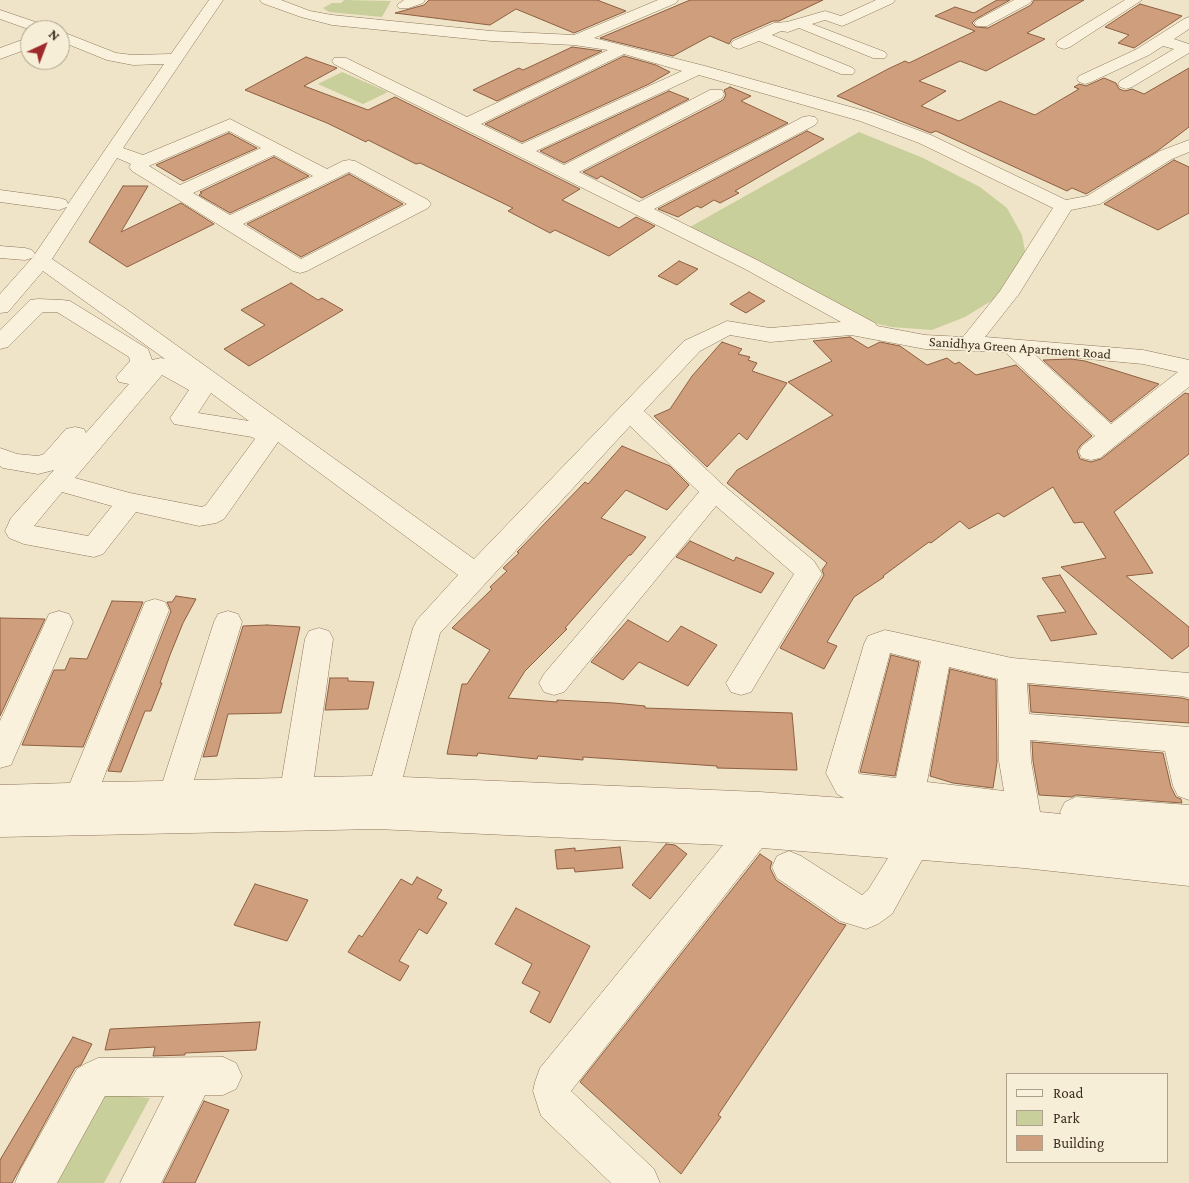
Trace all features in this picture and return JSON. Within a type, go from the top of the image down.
[{"type":"street","points":[[0,286],[33,258],[59,204],[197,0]]},
{"type":"street","points":[[0,307],[33,258],[113,150],[216,0]]},
{"type":"street","points":[[266,0],[306,14],[332,20],[491,36],[574,40],[623,49],[866,117],[908,132],[1064,206],[1093,200],[1166,155],[1189,145]]},
{"type":"street","points":[[574,40],[671,0]]},
{"type":"street","points":[[756,52],[739,44],[779,26],[800,24],[825,15],[842,21],[888,0]]},
{"type":"street","points":[[996,0],[978,17],[1025,0]]},
{"type":"street","points":[[1064,44],[1135,0]]},
{"type":"street","points":[[0,14],[20,21]]},
{"type":"street","points":[[1085,79],[1162,40],[1189,22]]},
{"type":"street","points":[[800,24],[880,52]]},
{"type":"street","points":[[800,24],[863,59]]},
{"type":"street","points":[[759,35],[847,71]]},
{"type":"street","points":[[70,40],[113,57],[133,60],[176,59]]},
{"type":"street","points":[[1126,84],[1188,48],[1162,40]]},
{"type":"street","points":[[0,54],[20,46]]},
{"type":"street","points":[[468,124],[623,49]]},
{"type":"street","points":[[340,61],[794,288],[862,330]]},
{"type":"street","points":[[522,151],[699,70]]},
{"type":"street","points":[[565,172],[716,94]]},
{"type":"street","points":[[639,209],[810,122]]},
{"type":"street","points":[[229,223],[327,176],[349,165],[422,204],[300,267],[229,223],[179,192],[138,166],[143,162],[230,124],[327,176]]},
{"type":"street","points":[[179,192],[275,148]]},
{"type":"street","points":[[113,150],[143,162]]},
{"type":"street","points":[[0,196],[59,204]]},
{"type":"street","points":[[969,343],[1008,294],[1064,206]]},
{"type":"street","points":[[0,252],[33,258],[118,314],[207,385],[237,416],[265,434],[267,440],[215,512],[207,516],[199,517],[130,502],[57,482]]},
{"type":"street","points":[[0,342],[38,305],[62,306],[140,354],[141,362],[53,460],[38,464],[12,462],[0,456]]},
{"type":"street","points":[[98,328],[118,314]]},
{"type":"street","points":[[380,802],[427,628],[692,346],[727,328],[770,335],[862,330]]},
{"type":"street","name":"Sanidhya Green Apartment Road","points":[[862,330],[925,342],[1011,345],[1143,357],[1189,367]]},
{"type":"street","points":[[1011,345],[1111,437]]},
{"type":"street","points":[[130,502],[94,547],[24,534],[18,531],[20,525],[156,367],[161,365],[207,385]]},
{"type":"street","points":[[1092,452],[1189,375]]},
{"type":"street","points":[[207,385],[182,418],[237,416],[476,574]]},
{"type":"street","points":[[630,412],[714,491],[804,568],[808,574],[741,682]]},
{"type":"street","points":[[554,682],[714,491]]},
{"type":"street","points":[[80,797],[155,610]]},
{"type":"street","points":[[0,756],[59,622]]},
{"type":"street","points":[[174,795],[228,622]]},
{"type":"street","points":[[296,792],[319,639]]},
{"type":"street","points":[[1189,686],[1185,684],[1012,670],[885,641],[878,644],[842,773],[843,778],[853,787],[909,794],[1025,817],[1189,842]]},
{"type":"street","points":[[909,794],[936,652]]},
{"type":"street","points":[[1012,670],[1016,761],[1025,817]]},
{"type":"street","points":[[1014,726],[1184,740],[1189,786]]},
{"type":"street","points":[[0,799],[296,792],[380,802],[1024,853],[1189,870]]},
{"type":"street","points":[[0,822],[380,802],[760,806],[1025,817],[1189,820]]},
{"type":"street","points":[[640,1183],[555,1102],[552,1091],[554,1082],[754,832]]},
{"type":"street","points":[[789,867],[852,909],[866,912],[880,902],[914,844]]},
{"type":"street","points":[[35,1183],[91,1083],[98,1078],[209,1076],[140,1183]]},
{"type":"green space","points":[[344,0],[391,1],[382,17],[329,12],[323,8],[332,3],[341,3]]},
{"type":"green space","points":[[342,72],[388,92],[363,104],[318,84]]},
{"type":"green space","points":[[859,132],[923,158],[980,187],[1007,208],[1022,235],[1025,251],[1019,284],[965,317],[932,330],[891,327],[861,320],[690,227]]},
{"type":"green space","points":[[99,1093],[150,1098],[104,1183],[48,1183]]},
{"type":"building","points":[[429,0],[597,0],[626,11],[574,33],[516,9],[490,25],[395,13],[424,5]]},
{"type":"building","points":[[690,0],[823,0],[779,21],[773,21],[732,39],[729,44],[710,36],[673,56],[600,38]]},
{"type":"building","points":[[997,0],[1010,0],[976,19],[972,23],[976,27],[988,28],[1031,5],[1034,0],[1084,0],[1027,33],[1045,39],[986,71],[960,61],[919,81],[946,91],[921,106],[959,121],[1000,101],[1035,115],[1079,89],[1074,87],[1079,84],[1086,86],[1104,78],[1116,83],[1119,89],[1125,91],[1132,89],[1144,94],[1189,68],[1189,127],[1156,152],[1086,194],[1072,188],[1067,191],[936,131],[931,133],[837,96],[888,69],[905,61],[909,63],[975,31],[935,16],[955,7],[974,13]]},
{"type":"building","points":[[1140,4],[1182,16],[1134,48],[1118,43],[1129,35],[1105,27]]},
{"type":"building","points":[[572,47],[602,51],[497,101],[473,90],[519,68],[523,70]]},
{"type":"building","points":[[624,56],[656,65],[670,72],[649,84],[522,142],[485,124]]},
{"type":"building","points":[[306,57],[337,68],[304,86],[368,110],[395,97],[580,189],[562,200],[619,228],[636,217],[655,226],[609,256],[555,230],[550,233],[508,211],[513,208],[420,163],[416,164],[368,140],[366,142],[327,123],[245,90]]},
{"type":"building","points":[[730,87],[751,96],[741,101],[788,123],[642,198],[601,176],[597,179],[583,172],[723,100],[726,95],[724,90]]},
{"type":"building","points":[[669,91],[689,99],[564,163],[540,151]]},
{"type":"building","points":[[807,131],[824,139],[735,191],[739,193],[720,203],[714,200],[701,208],[697,206],[678,217],[658,209]]},
{"type":"building","points":[[229,133],[257,148],[183,181],[156,165]]},
{"type":"building","points":[[274,157],[309,176],[230,213],[199,195],[202,193],[200,192]]},
{"type":"building","points":[[1174,160],[1189,167],[1189,213],[1158,230],[1104,204]]},
{"type":"building","points":[[349,174],[403,204],[301,257],[247,224]]},
{"type":"building","points":[[123,186],[148,186],[121,232],[181,203],[214,224],[127,267],[89,242]]},
{"type":"building","points":[[679,261],[698,269],[677,285],[658,276]]},
{"type":"building","points":[[291,283],[318,300],[322,298],[343,310],[249,366],[224,349],[265,325],[241,310]]},
{"type":"building","points":[[749,292],[765,301],[746,313],[730,304]]},
{"type":"building","points":[[850,337],[868,348],[880,342],[900,346],[927,365],[947,358],[955,364],[959,362],[976,375],[1016,365],[1092,436],[1077,451],[1080,459],[1091,462],[1101,459],[1185,393],[1189,394],[1189,454],[1114,512],[1153,573],[1126,576],[1189,627],[1189,646],[1172,659],[1061,567],[1106,558],[1083,522],[1074,523],[1053,487],[1004,517],[998,513],[969,529],[960,521],[854,597],[827,642],[837,646],[824,669],[780,648],[824,575],[822,570],[827,563],[727,483],[737,470],[833,415],[788,382],[832,361],[813,341]]},
{"type":"building","points":[[722,342],[742,349],[738,354],[750,357],[748,360],[757,363],[752,371],[787,383],[747,440],[739,433],[707,467],[654,416],[670,409],[692,376]]},
{"type":"building","points":[[1071,359],[1085,361],[1159,384],[1111,422],[1043,360]]},
{"type":"building","points":[[622,446],[670,466],[689,485],[667,510],[626,490],[601,518],[646,537],[565,628],[567,629],[525,671],[508,698],[557,702],[557,700],[614,703],[645,706],[645,708],[792,713],[797,770],[717,768],[717,766],[583,757],[583,760],[538,756],[537,759],[478,753],[477,756],[447,754],[462,684],[467,684],[490,650],[452,628],[492,589],[490,587],[507,571],[503,568],[519,553],[517,552],[585,482],[588,484]]},
{"type":"building","points":[[690,541],[734,561],[736,557],[774,573],[761,593],[676,557]]},
{"type":"building","points":[[1060,575],[1097,634],[1051,641],[1037,616],[1066,612],[1042,578]]},
{"type":"building","points":[[176,596],[196,599],[183,623],[170,655],[151,711],[145,711],[121,772],[108,771],[171,611],[167,602],[172,602]]},
{"type":"building","points":[[112,601],[143,602],[83,747],[22,745],[54,670],[65,670],[70,658],[87,659]]},
{"type":"building","points":[[0,618],[45,619],[0,716]]},
{"type":"building","points":[[628,620],[668,642],[681,626],[717,645],[688,686],[639,662],[623,680],[591,662]]},
{"type":"building","points":[[243,626],[300,627],[281,713],[228,714],[217,756],[203,757]]},
{"type":"building","points":[[891,655],[919,662],[895,776],[860,772]]},
{"type":"building","points":[[950,669],[996,680],[997,762],[993,788],[953,783],[930,776]]},
{"type":"building","points":[[330,678],[348,678],[348,681],[374,682],[368,709],[325,710]]},
{"type":"building","points":[[1029,685],[1182,698],[1189,700],[1189,723],[1031,712]]},
{"type":"building","points":[[1032,742],[1163,753],[1171,787],[1176,797],[1181,799],[1182,803],[1076,795],[1072,797],[1039,795]]},
{"type":"building","points":[[666,844],[675,845],[687,854],[650,899],[632,885]]},
{"type":"building","points":[[620,847],[623,868],[575,872],[574,868],[557,869],[555,850],[575,848],[575,851]]},
{"type":"building","points":[[760,854],[772,862],[770,868],[776,880],[839,923],[846,925],[718,1115],[721,1117],[681,1174],[580,1082]]},
{"type":"building","points":[[417,877],[442,890],[437,898],[447,903],[427,934],[419,929],[399,961],[409,966],[400,981],[348,952],[359,935],[362,937],[401,879],[412,885]]},
{"type":"building","points":[[255,884],[308,900],[287,941],[234,925]]},
{"type":"building","points":[[516,908],[590,946],[550,1023],[530,1012],[540,992],[522,983],[532,964],[495,944]]},
{"type":"building","points":[[260,1022],[256,1050],[153,1056],[155,1047],[105,1050],[110,1029]]},
{"type":"building","points":[[73,1037],[92,1044],[81,1065],[75,1068],[12,1183],[0,1183],[0,1160]]},
{"type":"building","points":[[204,1101],[229,1110],[195,1183],[163,1183]]}]
